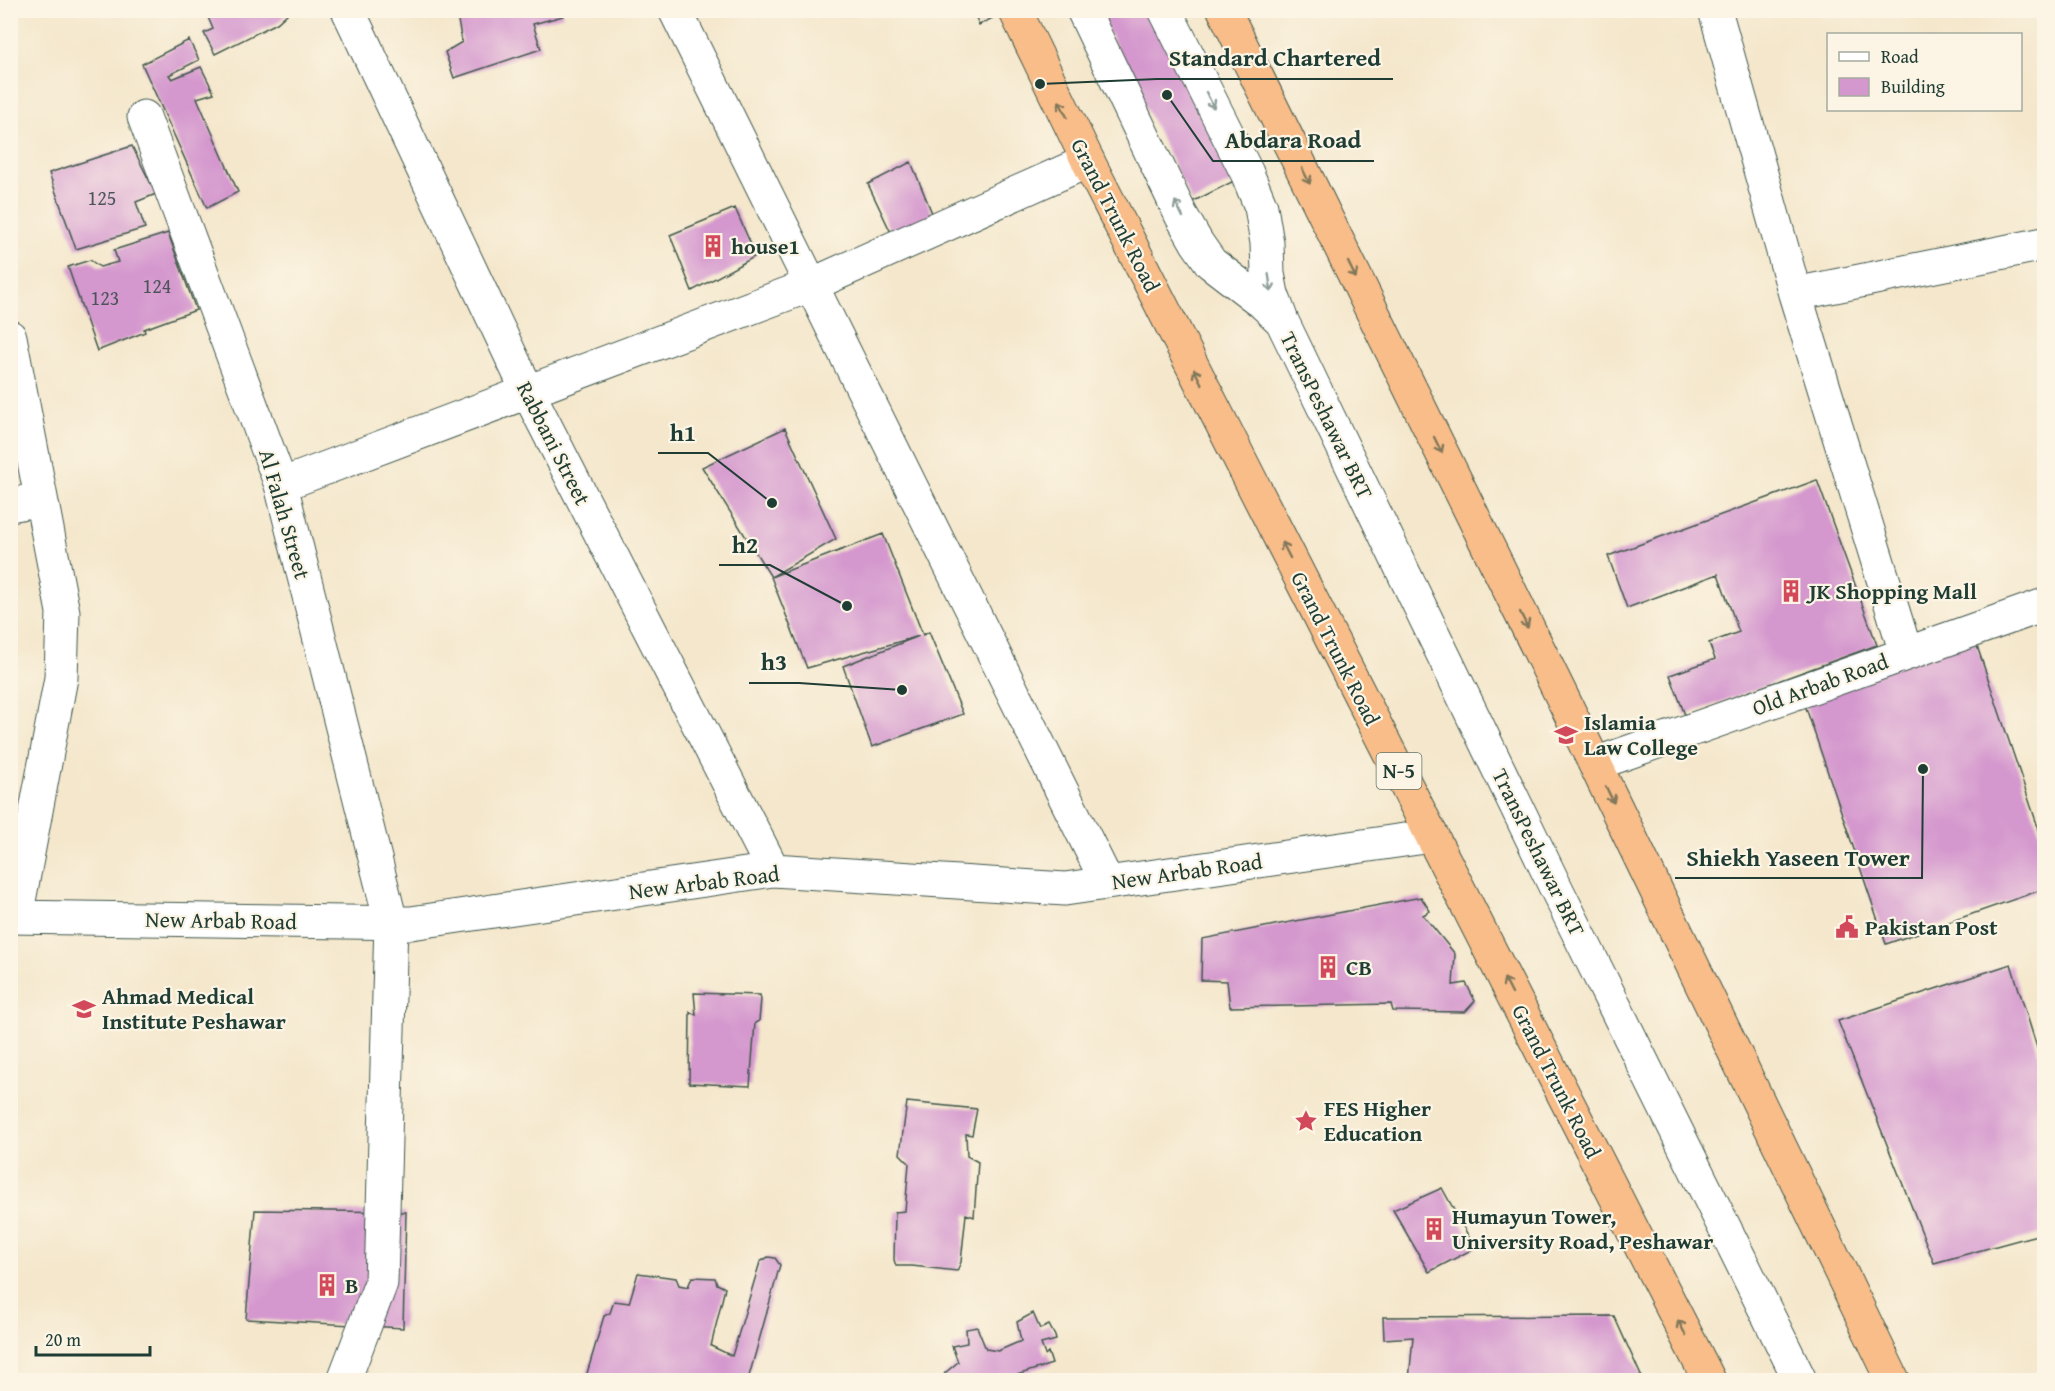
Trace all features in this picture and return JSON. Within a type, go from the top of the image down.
[{"type":"highway","name":"Grand Trunk Road","points":[[1015,10],[1088,161],[1709,1380]]},
{"type":"highway","points":[[1224,10],[1595,764],[1893,1380]]},
{"type":"street","name":"Rabbani Street","points":[[348,10],[528,392],[773,870]]},
{"type":"street","points":[[675,10],[1107,882]]},
{"type":"street","name":"TransPeshawar BRT","points":[[1083,10],[1181,215],[1197,243],[1211,263],[1262,302],[1282,321]]},
{"type":"street","name":"TransPeshawar BRT","points":[[1165,10],[1247,173],[1261,207],[1268,243],[1268,274],[1272,294],[1282,321],[1553,882],[1800,1380]]},
{"type":"street","points":[[1715,10],[1795,294],[1906,653]]},
{"type":"street","name":"Al Falah Street","points":[[144,117],[280,485],[390,922],[381,1283],[344,1380]]},
{"type":"street","points":[[280,485],[811,285],[1088,161]]},
{"type":"street","points":[[1795,294],[2044,244]]},
{"type":"street","points":[[10,337],[26,502],[63,612],[61,678],[13,917]]},
{"type":"street","name":"Old Arbab Road","points":[[1595,764],[2044,605]]},
{"type":"street","name":"New Arbab Road","points":[[13,917],[411,923],[773,870],[1065,889],[1432,836]]},
{"type":"building","points":[[205,10],[286,10],[287,14],[277,23],[215,54],[204,33],[213,29]]},
{"type":"building","points":[[456,10],[561,10],[563,16],[533,24],[541,49],[454,78],[445,52],[462,42]]},
{"type":"building","points":[[973,10],[1008,10],[979,25]]},
{"type":"building","points":[[1098,10],[1153,10],[1238,179],[1192,202]]},
{"type":"building","points":[[189,40],[199,60],[169,75],[172,79],[201,67],[214,93],[197,98],[238,192],[207,208],[142,64]]},
{"type":"building","points":[[132,146],[156,194],[136,202],[145,228],[76,249],[49,173]]},
{"type":"building","points":[[911,162],[934,218],[894,239],[868,184]]},
{"type":"building","name":"house1","points":[[735,208],[756,256],[692,291],[670,235]]},
{"type":"building","points":[[168,233],[196,310],[144,329],[145,332],[97,351],[68,267],[90,260],[100,267],[118,262],[114,250]]},
{"type":"building","points":[[785,428],[836,539],[771,577],[702,467]]},
{"type":"building","name":"JK Shopping Mall","points":[[1817,480],[1877,645],[1685,715],[1670,675],[1715,659],[1709,643],[1739,632],[1718,574],[1627,608],[1608,556]]},
{"type":"building","points":[[883,534],[923,635],[929,632],[963,714],[872,747],[843,666],[919,636],[807,668],[771,577]]},
{"type":"building","points":[[1973,634],[2044,845],[2044,889],[1886,944],[1801,693]]},
{"type":"building","name":"CB","points":[[1421,897],[1430,911],[1423,915],[1455,954],[1453,985],[1466,983],[1475,1001],[1465,1012],[1393,1011],[1391,1004],[1230,1007],[1227,981],[1201,980],[1202,939]]},
{"type":"building","points":[[2011,964],[2044,1070],[2044,1233],[1934,1263],[1838,1021]]},
{"type":"building","points":[[694,993],[760,995],[759,1021],[755,1023],[750,1086],[689,1083],[690,1012],[696,1015]]},
{"type":"building","points":[[907,1102],[977,1109],[972,1135],[966,1134],[967,1156],[978,1162],[974,1217],[966,1214],[961,1262],[957,1271],[896,1266],[894,1260],[895,1212],[905,1211],[909,1163],[900,1154]]},
{"type":"building","name":"Humayun Tower, University Road, Peshawar","points":[[1442,1188],[1475,1248],[1429,1272],[1393,1210]]},
{"type":"building","name":"B","points":[[255,1210],[406,1212],[403,1328],[246,1319]]},
{"type":"building","points":[[768,1257],[775,1258],[780,1265],[748,1380],[585,1380],[604,1316],[610,1313],[614,1301],[629,1303],[638,1273],[676,1278],[679,1285],[688,1287],[692,1277],[715,1278],[717,1284],[725,1288],[711,1346],[732,1356],[760,1262]]},
{"type":"building","points":[[1033,1313],[1040,1329],[1049,1325],[1055,1336],[1056,1340],[1041,1344],[1045,1355],[1048,1352],[1052,1364],[1001,1380],[942,1380],[945,1373],[958,1362],[952,1346],[967,1343],[966,1329],[977,1327],[986,1349],[998,1351],[1021,1341],[1017,1322]]},
{"type":"building","points":[[1614,1316],[1643,1380],[1409,1380],[1413,1337],[1384,1339],[1383,1317]]},
{"type":"place","name":"Standard Chartered","points":[[1040,84]]},
{"type":"place","name":"Abdara Road","points":[[1167,95]]},
{"type":"place","name":"house1","points":[[713,246]]},
{"type":"place","name":"h1","points":[[772,503]]},
{"type":"place","name":"JK Shopping Mall","points":[[1791,591]]},
{"type":"place","name":"h2","points":[[847,606]]},
{"type":"place","name":"h3","points":[[902,690]]},
{"type":"place","name":"Islamia Law College","points":[[1566,735]]},
{"type":"place","name":"Shiekh Yaseen Tower","points":[[1923,769]]},
{"type":"place","name":"Pakistan Post","points":[[1847,927]]},
{"type":"place","name":"CB","points":[[1328,967]]},
{"type":"place","name":"Ahmad Medical Institute Peshawar","points":[[84,1009]]},
{"type":"place","name":"FES Higher Education","points":[[1306,1121]]},
{"type":"place","name":"Humayun Tower, University Road, Peshawar","points":[[1434,1229]]},
{"type":"place","name":"B","points":[[327,1285]]}]
